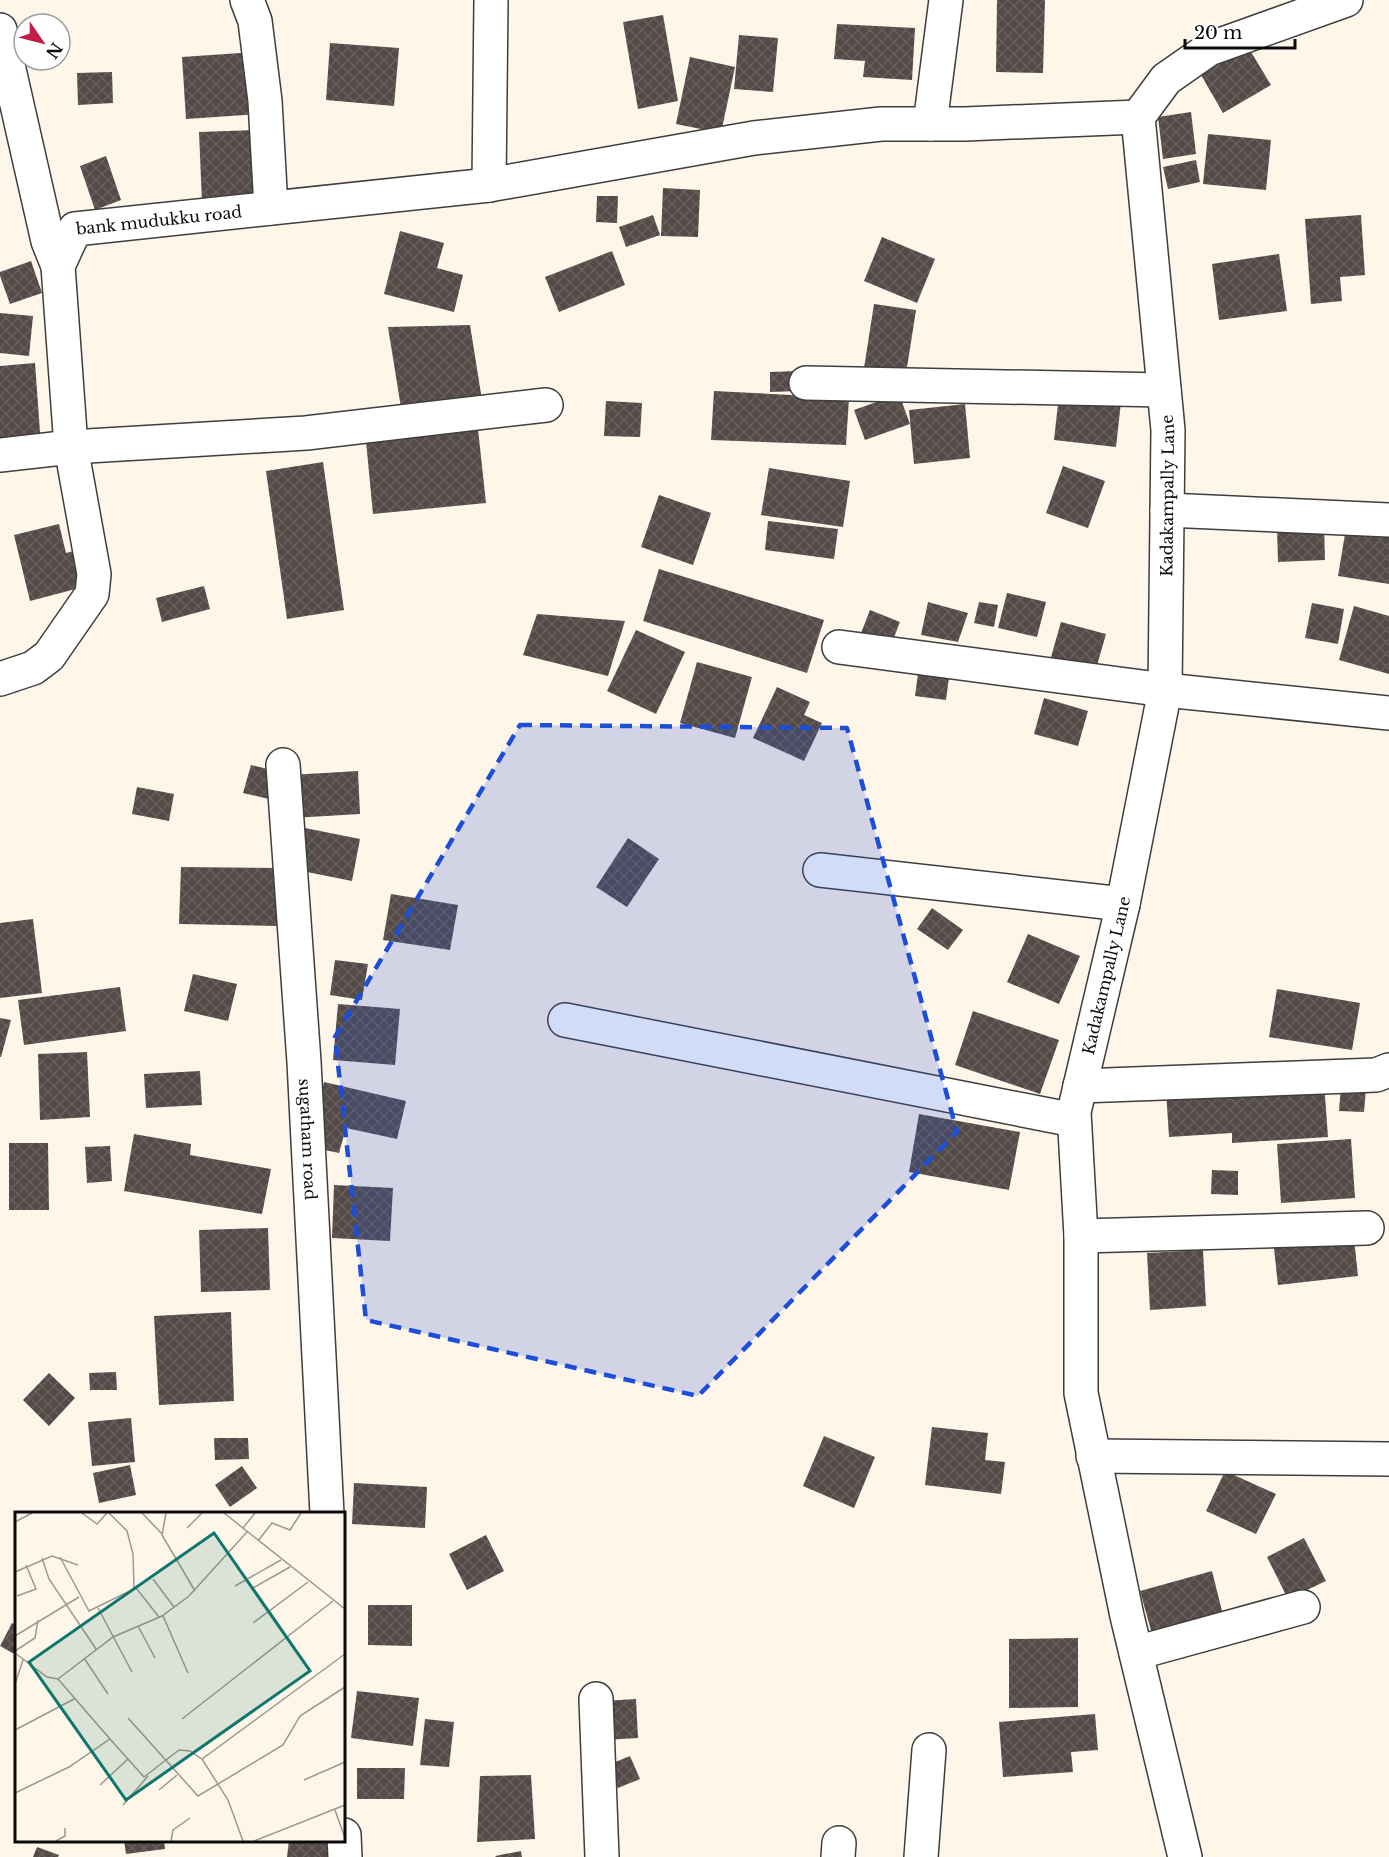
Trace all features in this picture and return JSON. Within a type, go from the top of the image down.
[{"type":"street","points":[[247,0],[255,21],[265,101],[271,208]]},
{"type":"street","points":[[489,185],[491,0]]},
{"type":"street","points":[[930,124],[946,0]]},
{"type":"street","points":[[1138,117],[1166,79],[1209,49],[1346,0]]},
{"type":"street","points":[[0,30],[48,241],[58,266]]},
{"type":"street","name":"bank mudukku road","points":[[0,679],[33,668],[50,656],[92,594],[94,574],[71,447],[58,266],[75,229],[489,185],[754,138],[881,124],[1138,117]]},
{"type":"street","name":"Kadakampally Lane","points":[[1138,117],[1168,430],[1165,690],[1123,904],[1076,1106],[1081,1236],[1081,1394],[1136,1653],[1185,1857]]},
{"type":"street","points":[[806,383],[1164,390]]},
{"type":"street","points":[[0,455],[71,447],[306,433],[546,405]]},
{"type":"street","points":[[1167,510],[1389,520]]},
{"type":"street","points":[[839,647],[1165,690],[1389,713]]},
{"type":"street","name":"sugatham road","points":[[283,765],[304,1062],[327,1512]]},
{"type":"street","points":[[820,870],[1123,904]]},
{"type":"street","points":[[565,1020],[1076,1106],[1376,1075],[1389,1070]]},
{"type":"street","points":[[1081,1236],[1367,1228]]},
{"type":"street","points":[[1093,1456],[1389,1460]]},
{"type":"street","points":[[1136,1653],[1303,1607]]},
{"type":"street","points":[[596,1699],[602,1857]]},
{"type":"street","points":[[921,1857],[929,1750]]},
{"type":"street","points":[[344,1842],[345,1857]]},
{"type":"highlighted area","points":[[520,725],[847,728],[957,1132],[698,1396],[366,1320],[335,1037]]},
{"type":"building","points":[[997,0],[1045,0],[1043,73],[996,72]]},
{"type":"building","points":[[663,15],[678,101],[638,109],[623,22]]},
{"type":"building","points":[[837,24],[915,28],[912,80],[863,77],[865,61],[834,59]]},
{"type":"building","points":[[739,35],[778,38],[773,92],[734,89]]},
{"type":"building","points":[[330,43],[399,48],[394,106],[326,100]]},
{"type":"building","points":[[1248,47],[1271,85],[1223,113],[1201,75]]},
{"type":"building","points":[[255,52],[259,114],[186,119],[182,57]]},
{"type":"building","points":[[690,57],[735,67],[721,133],[676,124]]},
{"type":"building","points":[[112,72],[113,103],[78,105],[77,73]]},
{"type":"building","points":[[1191,112],[1196,154],[1163,159],[1158,117]]},
{"type":"building","points":[[259,130],[261,201],[202,203],[199,132]]},
{"type":"building","points":[[1208,134],[1271,140],[1266,190],[1203,184]]},
{"type":"building","points":[[106,156],[121,200],[95,210],[80,166]]},
{"type":"building","points":[[1196,160],[1200,182],[1168,189],[1163,167]]},
{"type":"building","points":[[663,188],[700,190],[698,237],[661,236]]},
{"type":"building","points":[[597,196],[618,196],[617,223],[596,222]]},
{"type":"building","points":[[653,215],[660,235],[626,247],[619,227]]},
{"type":"building","points":[[1361,215],[1365,275],[1340,277],[1342,301],[1311,304],[1305,219]]},
{"type":"building","points":[[400,231],[444,243],[437,268],[463,275],[454,312],[384,294]]},
{"type":"building","points":[[882,237],[935,259],[917,303],[864,281]]},
{"type":"building","points":[[612,251],[625,285],[559,312],[545,277]]},
{"type":"building","points":[[1279,254],[1287,311],[1219,320],[1212,264]]},
{"type":"building","points":[[31,261],[42,293],[10,304],[0,272]]},
{"type":"building","points":[[874,304],[916,310],[906,374],[864,368]]},
{"type":"building","points":[[0,313],[33,316],[29,356],[0,353]]},
{"type":"building","points":[[470,325],[482,400],[402,414],[388,327]]},
{"type":"building","points":[[35,363],[41,446],[0,449],[0,366]]},
{"type":"building","points":[[799,371],[800,391],[770,392],[770,372]]},
{"type":"building","points":[[1061,377],[1123,384],[1116,447],[1054,440]]},
{"type":"building","points":[[714,391],[849,398],[846,445],[711,440]]},
{"type":"building","points":[[899,394],[910,424],[865,440],[854,410]]},
{"type":"building","points":[[606,401],[642,403],[640,437],[604,436]]},
{"type":"building","points":[[965,404],[970,458],[914,464],[909,410]]},
{"type":"building","points":[[478,429],[486,503],[373,514],[366,441]]},
{"type":"building","points":[[323,462],[344,610],[287,619],[266,471]]},
{"type":"building","points":[[1063,466],[1105,481],[1088,528],[1046,513]]},
{"type":"building","points":[[769,468],[850,481],[843,527],[761,515]]},
{"type":"building","points":[[659,495],[711,513],[693,565],[641,547]]},
{"type":"building","points":[[768,521],[838,529],[834,559],[765,550]]},
{"type":"building","points":[[59,524],[66,553],[78,550],[87,586],[30,601],[14,535]]},
{"type":"building","points":[[1324,525],[1325,560],[1278,562],[1277,527]]},
{"type":"building","points":[[1346,528],[1389,535],[1389,584],[1338,576]]},
{"type":"building","points":[[659,569],[824,620],[807,673],[643,621]]},
{"type":"building","points":[[204,586],[210,609],[162,622],[156,598]]},
{"type":"building","points":[[1007,593],[1046,602],[1037,637],[998,628]]},
{"type":"building","points":[[928,602],[968,613],[958,642],[921,635]]},
{"type":"building","points":[[979,602],[998,605],[994,627],[974,623]]},
{"type":"building","points":[[1312,603],[1344,609],[1338,644],[1305,638]]},
{"type":"building","points":[[1354,606],[1389,616],[1389,674],[1339,660]]},
{"type":"building","points":[[870,610],[900,622],[891,645],[861,633]]},
{"type":"building","points":[[537,614],[625,621],[608,676],[523,655]]},
{"type":"building","points":[[1061,622],[1106,634],[1096,669],[1051,657]]},
{"type":"building","points":[[636,630],[685,652],[656,714],[607,691]]},
{"type":"building","points":[[697,662],[752,677],[735,738],[680,723]]},
{"type":"building","points":[[919,666],[950,670],[946,700],[915,696]]},
{"type":"building","points":[[777,687],[810,702],[804,715],[822,723],[804,761],[753,738]]},
{"type":"building","points":[[1044,698],[1088,711],[1078,746],[1034,734]]},
{"type":"building","points":[[251,765],[277,771],[269,799],[243,793]]},
{"type":"building","points":[[358,771],[360,814],[292,818],[290,775]]},
{"type":"building","points":[[137,787],[174,794],[169,821],[132,814]]},
{"type":"building","points":[[295,826],[360,839],[352,881],[287,868]]},
{"type":"building","points":[[628,838],[659,859],[627,907],[596,887]]},
{"type":"building","points":[[181,867],[279,868],[278,926],[179,924]]},
{"type":"building","points":[[391,894],[458,905],[450,950],[383,940]]},
{"type":"building","points":[[932,908],[963,930],[948,950],[917,929]]},
{"type":"building","points":[[33,919],[42,993],[0,998],[0,923]]},
{"type":"building","points":[[1028,934],[1080,956],[1059,1004],[1007,982]]},
{"type":"building","points":[[335,960],[368,964],[362,1000],[330,995]]},
{"type":"building","points":[[193,974],[237,984],[228,1021],[184,1011]]},
{"type":"building","points":[[120,987],[126,1031],[24,1045],[18,1000]]},
{"type":"building","points":[[1277,989],[1360,1003],[1352,1050],[1269,1037]]},
{"type":"building","points":[[338,1004],[400,1009],[395,1065],[333,1060]]},
{"type":"building","points":[[973,1011],[1059,1040],[1040,1094],[955,1065]]},
{"type":"building","points":[[0,1018],[11,1020],[1,1057],[0,1057]]},
{"type":"building","points":[[87,1052],[90,1117],[40,1120],[38,1054]]},
{"type":"building","points":[[200,1071],[202,1105],[146,1108],[144,1074]]},
{"type":"building","points":[[324,1082],[406,1101],[397,1139],[346,1128],[339,1153],[301,1145],[315,1123]]},
{"type":"building","points":[[1324,1082],[1328,1137],[1232,1143],[1232,1133],[1169,1137],[1166,1091]]},
{"type":"building","points":[[1341,1086],[1366,1088],[1364,1112],[1339,1111]]},
{"type":"building","points":[[919,1114],[1020,1132],[1009,1190],[909,1172]]},
{"type":"building","points":[[134,1134],[191,1144],[190,1155],[271,1169],[262,1214],[124,1191]]},
{"type":"building","points":[[1351,1139],[1355,1198],[1281,1203],[1277,1144]]},
{"type":"building","points":[[9,1143],[48,1143],[49,1210],[9,1210]]},
{"type":"building","points":[[110,1146],[112,1181],[87,1183],[85,1147]]},
{"type":"building","points":[[1212,1170],[1238,1171],[1238,1195],[1211,1194]]},
{"type":"building","points":[[334,1185],[393,1188],[390,1241],[332,1238]]},
{"type":"building","points":[[1351,1211],[1358,1276],[1278,1285],[1271,1221]]},
{"type":"building","points":[[268,1228],[270,1290],[201,1292],[199,1230]]},
{"type":"building","points":[[1203,1250],[1206,1306],[1150,1310],[1147,1253]]},
{"type":"building","points":[[231,1312],[234,1401],[159,1405],[154,1316]]},
{"type":"building","points":[[116,1372],[117,1390],[90,1390],[89,1373]]},
{"type":"building","points":[[49,1373],[75,1398],[49,1426],[23,1400]]},
{"type":"building","points":[[131,1418],[135,1462],[92,1466],[88,1422]]},
{"type":"building","points":[[932,1427],[988,1433],[985,1460],[1005,1462],[1001,1494],[925,1485]]},
{"type":"building","points":[[824,1436],[875,1457],[854,1508],[803,1486]]},
{"type":"building","points":[[214,1438],[248,1438],[249,1459],[215,1460]]},
{"type":"building","points":[[130,1465],[136,1495],[99,1503],[93,1473]]},
{"type":"building","points":[[242,1466],[257,1488],[230,1507],[215,1485]]},
{"type":"building","points":[[1225,1471],[1276,1494],[1256,1534],[1206,1511]]},
{"type":"building","points":[[354,1483],[427,1487],[425,1528],[352,1524]]},
{"type":"building","points":[[486,1535],[504,1571],[467,1590],[449,1554]]},
{"type":"building","points":[[1304,1538],[1326,1581],[1288,1599],[1267,1557]]},
{"type":"building","points":[[1212,1571],[1223,1615],[1152,1634],[1140,1591]]},
{"type":"building","points":[[368,1605],[412,1605],[412,1646],[368,1645]]},
{"type":"building","points":[[12,1623],[15,1624],[15,1654],[0,1646]]},
{"type":"building","points":[[1078,1638],[1078,1707],[1009,1708],[1009,1639]]},
{"type":"building","points":[[357,1691],[419,1698],[413,1746],[351,1738]]},
{"type":"building","points":[[636,1699],[638,1738],[605,1740],[603,1701]]},
{"type":"building","points":[[1095,1714],[1098,1750],[1071,1752],[1073,1772],[1003,1777],[999,1722]]},
{"type":"building","points":[[425,1719],[454,1722],[449,1767],[420,1765]]},
{"type":"building","points":[[630,1756],[640,1779],[618,1788],[608,1765]]},
{"type":"building","points":[[357,1768],[405,1768],[404,1799],[357,1799]]},
{"type":"building","points":[[531,1775],[535,1839],[477,1842],[480,1776]]},
{"type":"building","points":[[124,1842],[164,1842],[165,1849],[126,1854]]},
{"type":"building","points":[[289,1842],[332,1842],[330,1857],[287,1857]]},
{"type":"building","points":[[37,1847],[59,1855],[58,1857],[33,1857]]},
{"type":"building","points":[[521,1851],[522,1857],[495,1856]]}]
